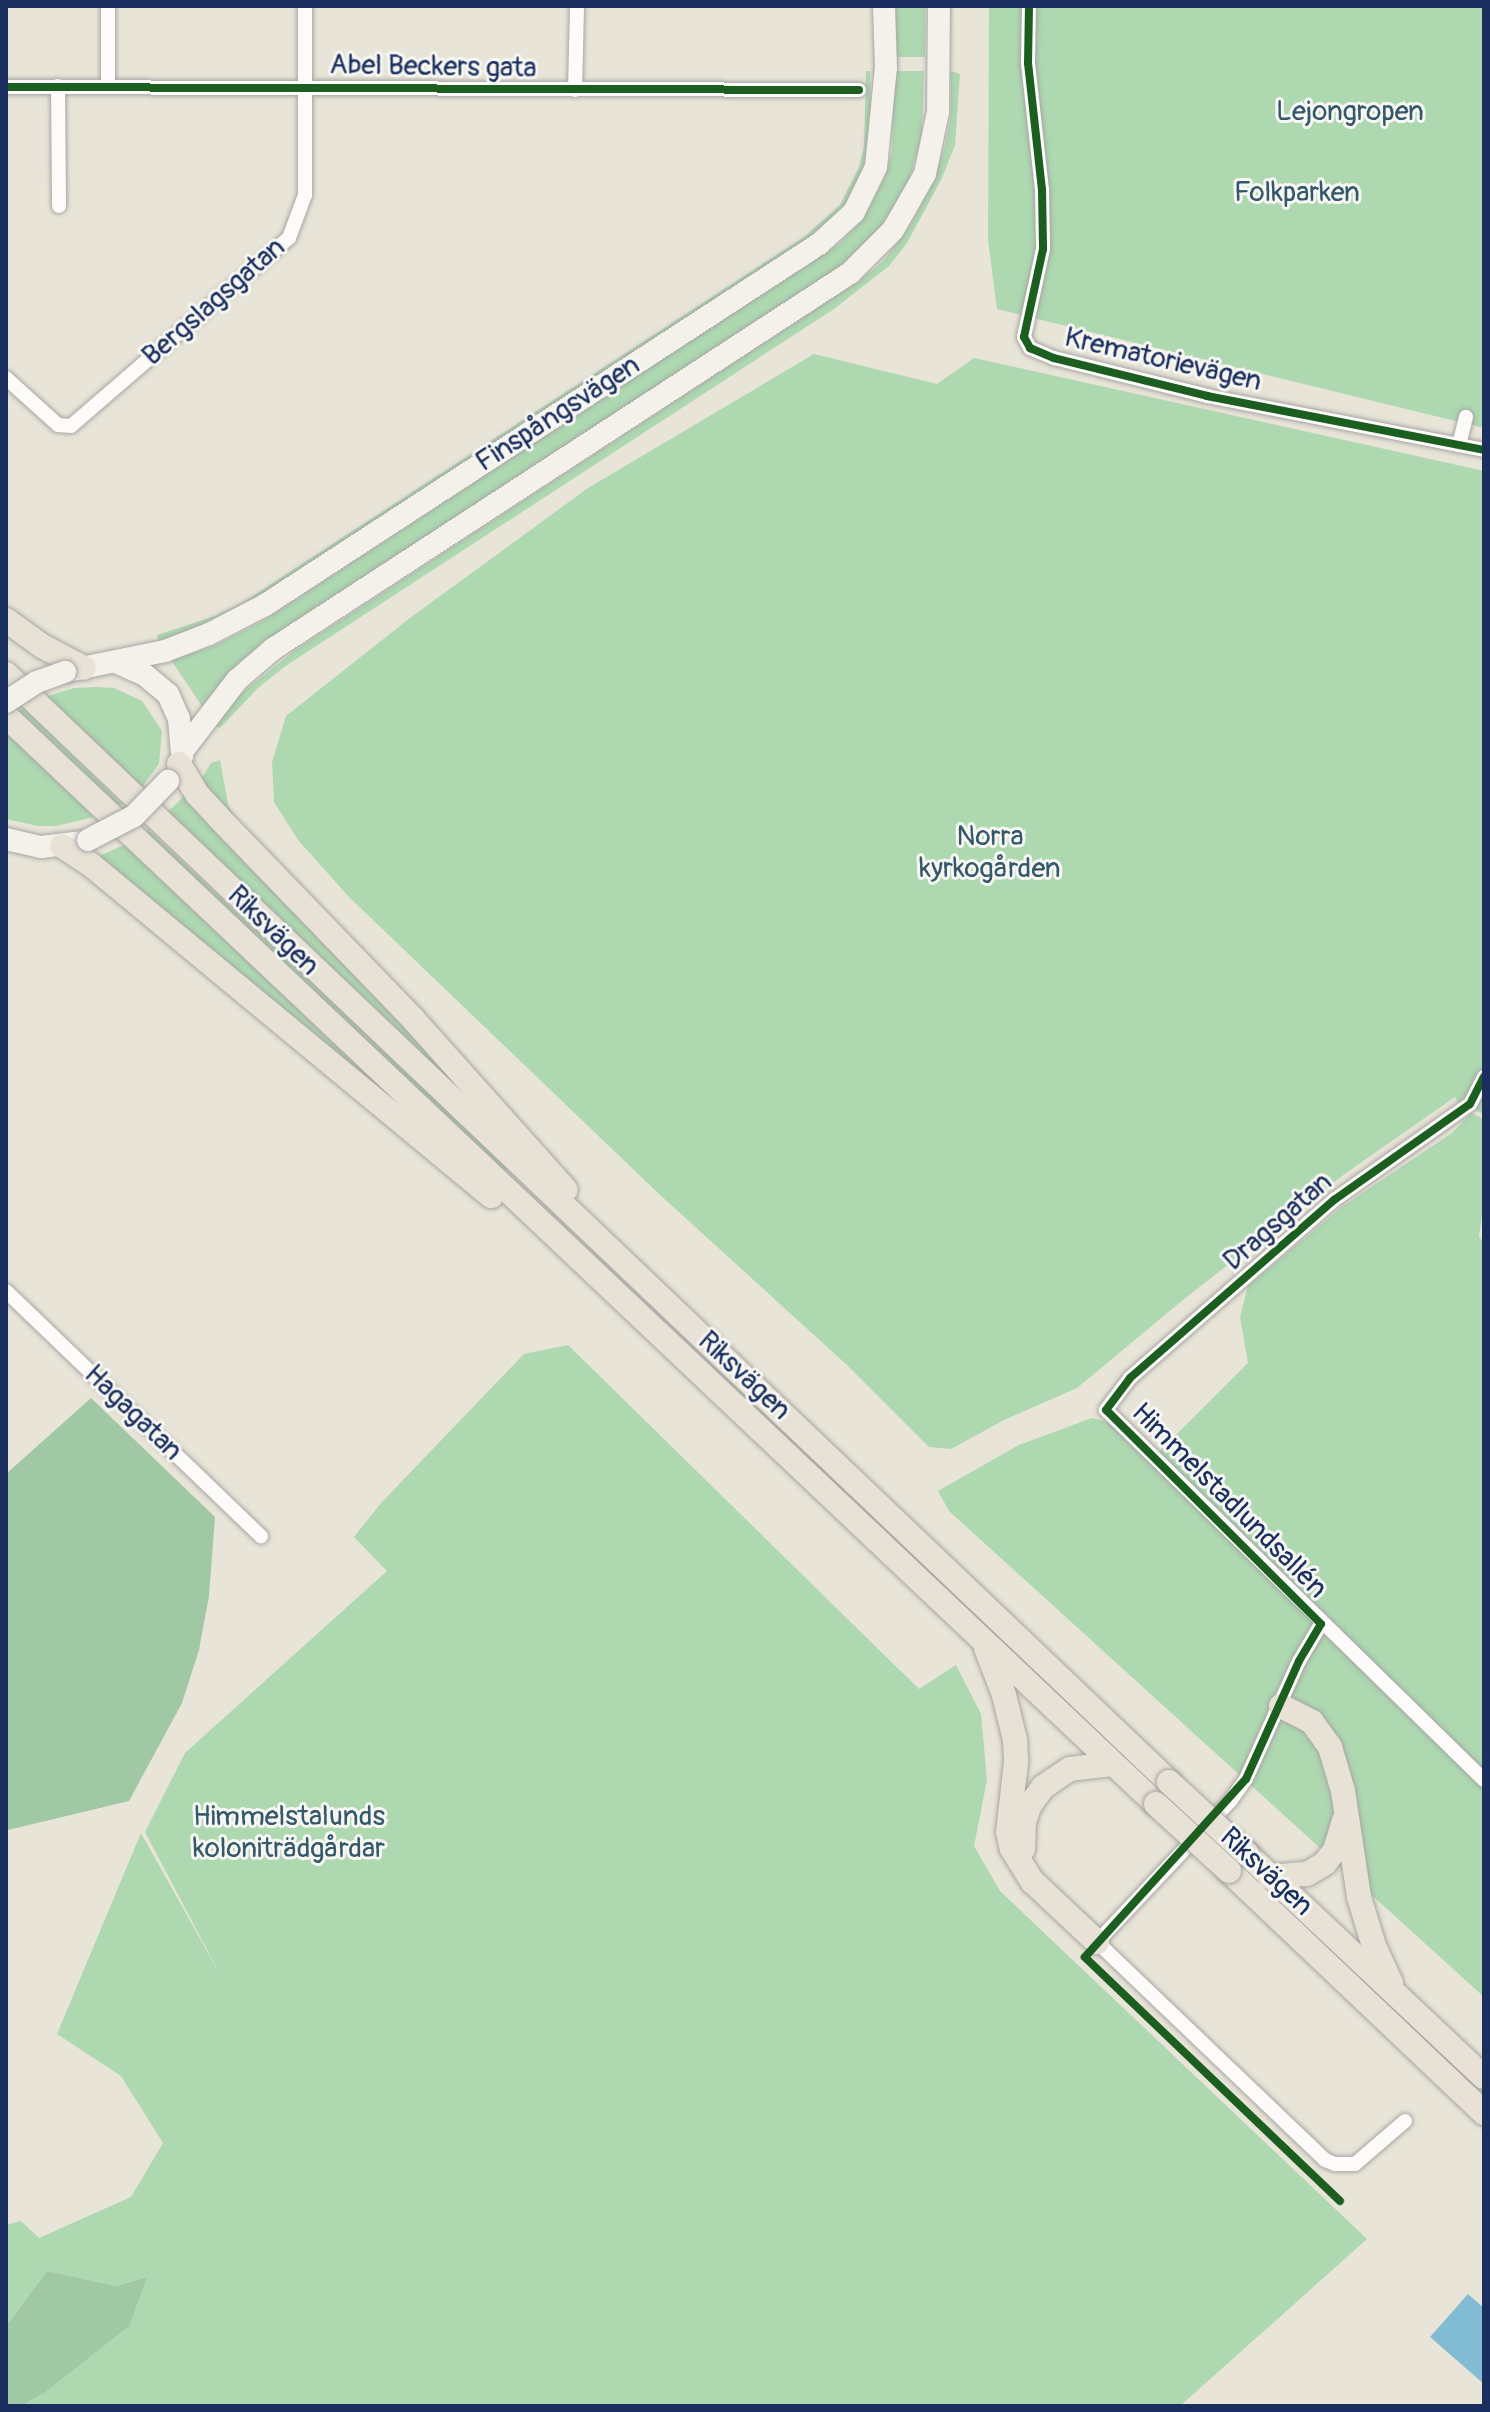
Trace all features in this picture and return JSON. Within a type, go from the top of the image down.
[{"type":"highway","points":[[6,620],[74,670]]},
{"type":"highway","name":"Riksvägen","points":[[6,674],[1169,1782],[1484,2077]]},
{"type":"highway","name":"Riksvägen","points":[[6,716],[1484,2113]]},
{"type":"highway","points":[[177,765],[204,802],[503,1116],[642,1280]]},
{"type":"highway","points":[[62,846],[90,864],[664,1339]]},
{"type":"highway","points":[[983,1642],[1004,1695],[1015,1740],[1016,1762],[1008,1832],[1020,1868],[1097,1942]]},
{"type":"highway","points":[[1281,1706],[1312,1722],[1322,1732],[1337,1766],[1365,1921],[1395,1992]]},
{"type":"highway","points":[[1033,1882],[1023,1843],[1030,1805],[1043,1787],[1070,1769],[1112,1764]]},
{"type":"highway","points":[[1270,1877],[1307,1874],[1325,1863],[1335,1850],[1346,1815]]},
{"type":"main road","name":"Finspångsvägen","points":[[6,702],[37,682],[74,670],[165,651],[209,634],[265,605],[819,244],[854,212],[876,167],[886,67],[884,6]]},
{"type":"main road","name":"Finspångsvägen","points":[[12,845],[62,846],[88,840],[134,816],[177,765],[237,680],[273,649],[850,273],[893,230],[925,174],[939,93],[939,6]]},
{"type":"main road","points":[[118,663],[145,675],[168,694],[179,719],[177,765]]},
{"type":"street","points":[[108,6],[108,86]]},
{"type":"street","name":"Bergslagsgatan","points":[[6,378],[58,425],[71,426],[289,238],[305,195],[305,6]]},
{"type":"street","points":[[575,90],[577,6]]},
{"type":"street","name":"Krematorievägen","points":[[1029,6],[1028,63],[1043,204],[1043,249],[1024,337],[1030,348],[1054,358],[1207,396],[1484,450]]},
{"type":"street","points":[[58,86],[59,206]]},
{"type":"street","name":"Abel Beckers gata","points":[[6,87],[859,90]]},
{"type":"street","points":[[1459,445],[1466,417]]},
{"type":"street","name":"Dragsgatan","points":[[1106,1410],[1130,1378],[1334,1200],[1470,1104],[1484,1077]]},
{"type":"street","name":"Hagagatan","points":[[8,1297],[261,1536]]},
{"type":"street","name":"Himmelstadlundsallén","points":[[1106,1410],[1321,1624],[1484,1780]]},
{"type":"street","points":[[1321,1624],[1299,1661],[1258,1757],[1231,1800],[1097,1942],[1325,2160],[1335,2164],[1355,2164],[1405,2121]]},
{"type":"green space","points":[[894,6],[925,6],[925,57],[894,57]]},
{"type":"green space","name":"Folkparken","points":[[989,6],[1484,6],[1484,428],[997,309],[988,240]]},
{"type":"green space","points":[[866,71],[870,71],[871,121],[863,171],[853,194],[826,226],[250,604],[183,635],[158,641],[157,635],[215,616],[242,603],[804,237],[840,205],[859,167],[864,147]]},
{"type":"green space","points":[[894,71],[924,71],[922,135],[907,188],[873,238],[854,258],[215,691],[202,706],[171,660],[212,647],[263,621],[839,244],[860,222],[884,178],[892,152]]},
{"type":"green space","points":[[951,71],[960,74],[955,145],[942,178],[907,243],[889,266],[834,309],[287,665],[258,688],[220,728],[216,726],[237,697],[294,651],[859,281],[883,261],[910,226],[930,188],[944,151],[951,114]]},
{"type":"green space","name":"Norra kyrkogården","points":[[814,354],[937,384],[974,358],[1484,471],[1484,1114],[1458,1103],[1455,1097],[1346,1173],[1184,1299],[1077,1388],[1004,1420],[951,1449],[929,1447],[847,1365],[658,1193],[349,897],[298,840],[274,802],[272,762],[286,716],[410,618],[588,488]]},
{"type":"green space","points":[[74,688],[114,688],[142,701],[162,731],[159,764],[139,791],[42,698]]},
{"type":"green space","points":[[24,708],[122,804],[115,807],[16,712]]},
{"type":"green space","points":[[6,731],[94,817],[56,826],[38,826],[6,819]]},
{"type":"green space","points":[[220,760],[228,804],[236,822],[205,787],[202,778],[211,763]]},
{"type":"green space","points":[[184,796],[504,1131],[502,1133],[165,815]]},
{"type":"green space","points":[[148,829],[509,1168],[502,1173],[142,833]]},
{"type":"green space","points":[[124,845],[468,1169],[99,856]]},
{"type":"green space","points":[[1471,1113],[1484,1119],[1484,1201],[1479,1236],[1484,1245],[1484,1997],[949,1511],[938,1491],[1019,1445],[1092,1418],[1108,1422],[1151,1460],[1248,1363],[1240,1317],[1248,1286],[1343,1206],[1452,1133]]},
{"type":"green space","name":"Himmelstalunds koloniträdgårdar","points":[[568,1345],[919,1689],[956,1665],[981,1714],[987,1780],[974,1846],[1000,1891],[1367,2239],[1180,2406],[21,2406],[44,2393],[146,2277],[116,2286],[47,2271],[6,2326],[6,2225],[21,2221],[39,2238],[131,2197],[163,2143],[121,2076],[57,2034],[141,1833],[222,1978],[145,1832],[185,1753],[387,1571],[354,1537],[382,1502],[524,1354]]},
{"type":"green space","points":[[91,1398],[215,1517],[209,1596],[199,1650],[182,1703],[129,1801],[8,1830],[6,1836],[6,1474]]},
{"type":"green space","points":[[47,2271],[116,2286],[147,2277],[129,2326],[44,2393],[21,2406],[6,2406],[6,2326]]},
{"type":"water","points":[[1468,2294],[1484,2308],[1484,2384],[1430,2337]]},
{"type":"cycle path","points":[[1029,6],[1028,63],[1042,189],[1043,249],[1024,337],[1030,348],[1054,358],[1207,396],[1484,450]]},
{"type":"cycle path","points":[[6,87],[859,90]]},
{"type":"cycle path","points":[[1340,2201],[1085,1957],[1246,1779],[1299,1661],[1321,1624],[1106,1410],[1130,1378],[1334,1200],[1470,1104],[1484,1077]]},
{"type":"park label","name":"Lejongropen","points":[[1350,112]]}]
